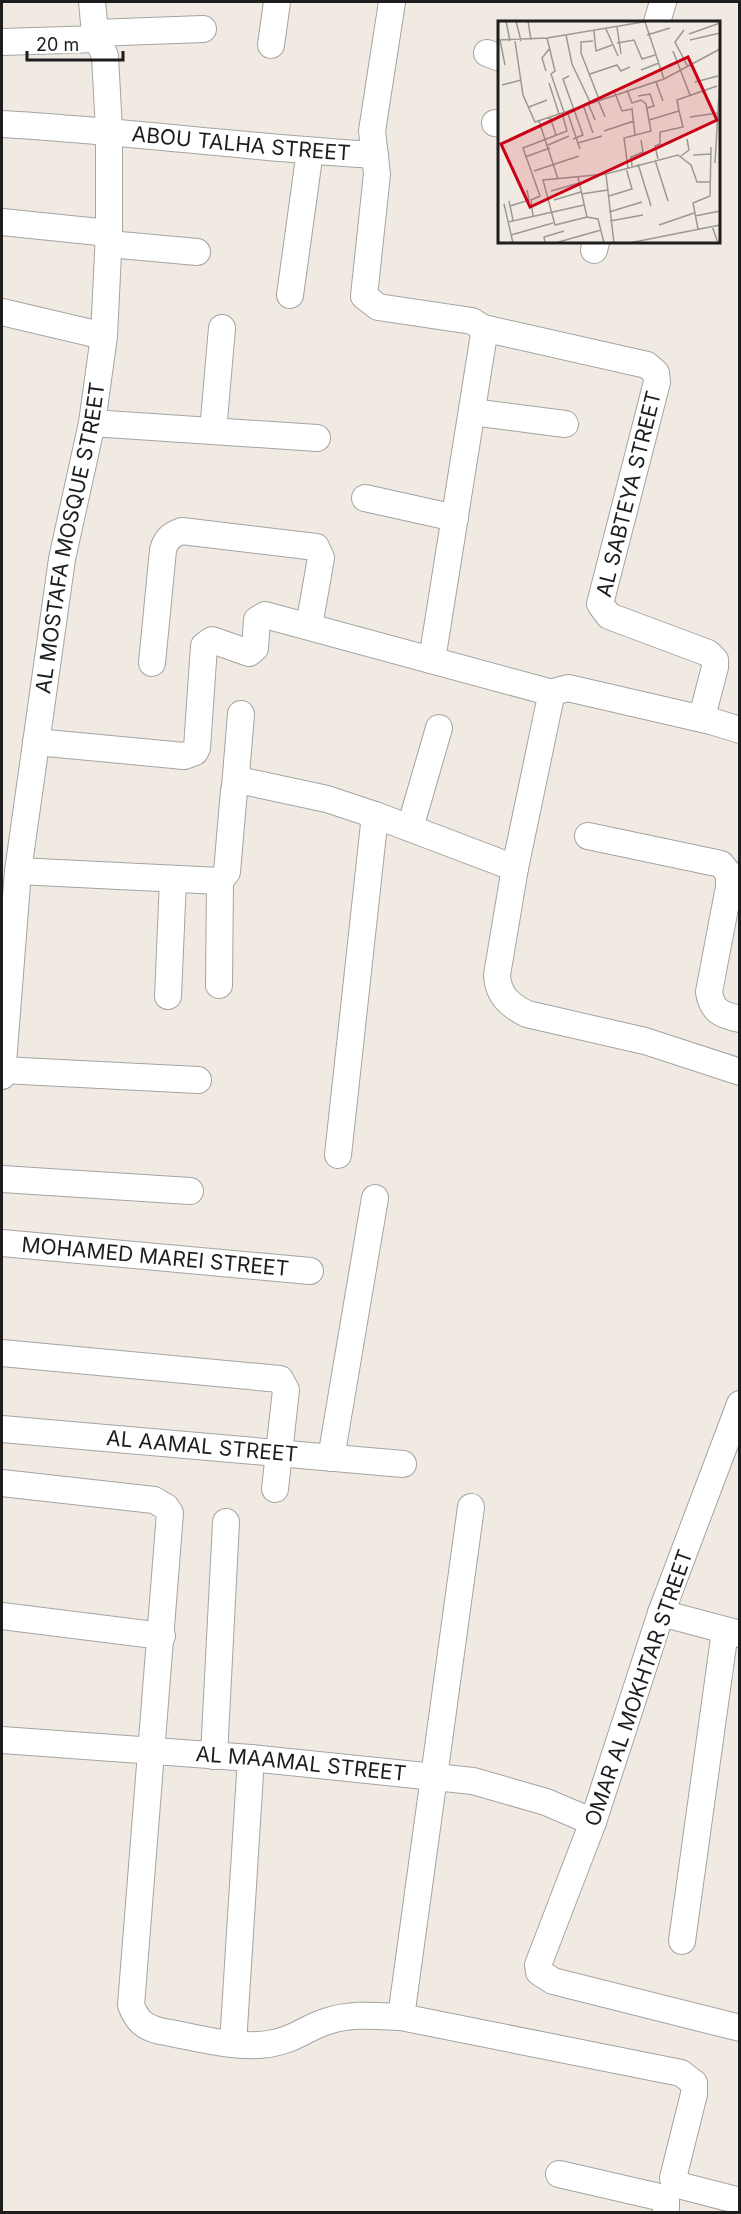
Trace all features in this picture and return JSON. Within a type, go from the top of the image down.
[{"type":"street","name":"AL MOSTAFA MOSQUE STREET","points":[[2,1064],[18,871],[36,742],[62,559],[92,423],[104,336],[109,239],[109,130],[105,56],[97,36],[92,2]]},
{"type":"street","points":[[272,45],[277,2]]},
{"type":"street","points":[[392,2],[372,131],[376,174],[364,296],[378,308],[472,321],[483,328],[484,339],[432,660]]},
{"type":"street","points":[[657,21],[663,2]]},
{"type":"street","points":[[2,42],[203,29]]},
{"type":"street","name":"ABOU TALHA STREET","points":[[2,124],[109,130],[310,151],[375,155]]},
{"type":"street","points":[[290,295],[310,151]]},
{"type":"street","points":[[2,222],[197,252]]},
{"type":"street","points":[[2,312],[104,336]]},
{"type":"street","points":[[213,431],[222,328]]},
{"type":"street","name":"AL SABTEYA STREET","points":[[483,328],[647,364],[656,374],[657,382],[600,604],[609,616],[708,653],[715,660],[703,709],[704,716],[711,720]]},
{"type":"street","points":[[472,412],[565,424]]},
{"type":"street","points":[[92,423],[317,438]]},
{"type":"street","points":[[364,498],[455,518]]},
{"type":"street","points":[[152,663],[163,550],[166,541],[172,535],[182,531],[316,547],[321,558],[309,626]]},
{"type":"street","points":[[36,742],[191,755],[197,748],[204,646],[212,640],[249,653],[256,645],[257,620],[265,615],[550,693],[568,688],[711,720],[740,730]]},
{"type":"street","points":[[550,693],[515,868],[497,975],[498,988],[511,1005],[527,1014],[645,1041],[740,1072]]},
{"type":"street","points":[[219,985],[220,881],[227,872],[241,714]]},
{"type":"street","points":[[410,828],[439,728]]},
{"type":"street","points":[[235,787],[243,781],[249,781],[327,799],[515,868]]},
{"type":"street","points":[[338,1155],[375,815]]},
{"type":"street","points":[[588,836],[721,864],[729,874],[729,887],[708,992],[711,1004],[719,1014],[740,1019]]},
{"type":"street","points":[[18,871],[220,881]]},
{"type":"street","points":[[168,996],[173,880]]},
{"type":"street","points":[[2,1064],[198,1080]]},
{"type":"street","points":[[2,1179],[190,1191]]},
{"type":"street","points":[[331,1458],[375,1198]]},
{"type":"street","name":"MOHAMED MAREI STREET","points":[[2,1243],[310,1271]]},
{"type":"street","points":[[2,1353],[280,1379],[286,1390],[275,1489]]},
{"type":"street","name":"OMAR AL MOKHTAR STREET","points":[[740,1404],[661,1613],[593,1822],[540,1954],[539,1972],[554,1981],[740,2028]]},
{"type":"street","name":"AL AAMAL STREET","points":[[2,1429],[403,1464]]},
{"type":"street","points":[[2,1483],[154,1500],[166,1507],[171,1520],[131,2006],[136,2018],[147,2028],[233,2044],[268,2044],[287,2040],[327,2021],[358,2015],[401,2017],[635,2064],[688,2077],[694,2084],[694,2094],[673,2178],[682,2186],[740,2201]]},
{"type":"street","points":[[401,2017],[471,1508]]},
{"type":"street","points":[[214,1756],[226,1522]]},
{"type":"street","points":[[661,1613],[732,1633],[682,1941]]},
{"type":"street","points":[[2,1616],[162,1636]]},
{"type":"street","name":"AL MAAMAL STREET","points":[[2,1740],[251,1758],[473,1781],[546,1802],[593,1822]]},
{"type":"street","points":[[233,2044],[251,1758]]},
{"type":"street","points":[[559,2174],[659,2197],[666,2200],[666,2212]]}]
